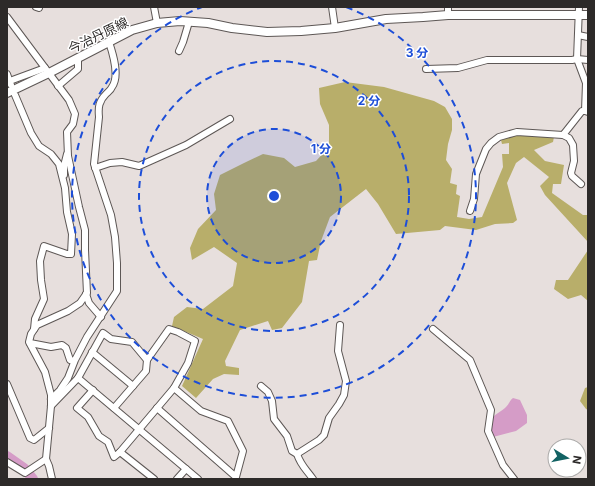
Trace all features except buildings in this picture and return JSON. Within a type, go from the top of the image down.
[{"type":"main road","name":"今治丹原線","points":[[11,94],[47,70],[78,58],[132,30],[157,23],[180,21],[208,23],[232,28],[267,32],[335,28],[386,19],[448,11],[579,11],[588,15]]},
{"type":"street","points":[[154,7],[157,23]]},
{"type":"street","points":[[332,7],[335,28]]},
{"type":"street","points":[[563,135],[582,111],[587,112],[586,83],[577,58],[579,11]]},
{"type":"street","points":[[7,17],[69,100],[75,114],[73,124],[67,132],[68,153],[85,230],[86,294],[89,303],[101,317]]},
{"type":"street","points":[[179,51],[189,22]]},
{"type":"street","points":[[578,35],[588,37]]},
{"type":"street","points":[[51,399],[60,390],[68,378],[74,361],[87,337],[117,292],[115,237],[111,215],[94,164],[100,99],[112,87],[116,78],[114,58],[109,42]]},
{"type":"street","points":[[58,86],[78,69],[78,58]]},
{"type":"street","points":[[426,69],[458,68],[487,60],[572,60],[577,58],[588,60]]},
{"type":"street","points":[[7,74],[9,83],[47,70]]},
{"type":"street","points":[[11,94],[39,146],[51,154],[59,164],[64,188],[66,212],[72,234],[71,254],[44,246],[40,261],[44,299],[35,319],[34,329]]},
{"type":"street","points":[[95,168],[110,163],[122,162],[139,166],[186,145],[230,119]]},
{"type":"street","points":[[470,211],[474,198],[476,174],[486,149],[491,143],[499,138],[517,132],[563,135],[569,138],[573,145],[574,161],[571,173],[572,176],[581,184]]},
{"type":"street","points":[[64,188],[64,166],[68,153]]},
{"type":"street","points":[[52,479],[46,459],[51,399],[45,372],[30,343],[31,334],[37,325],[68,311],[80,303],[86,294]]},
{"type":"street","points":[[297,454],[319,440],[324,435],[329,418],[344,395],[346,381],[338,351],[340,325]]},
{"type":"street","points":[[93,390],[78,408],[88,417],[99,436],[108,442],[114,457],[140,430],[174,388],[188,363],[195,341],[169,329],[147,360],[146,371],[114,408]]},
{"type":"street","points":[[433,329],[470,360],[491,410],[488,431],[503,465],[514,479]]},
{"type":"street","points":[[51,406],[78,378],[103,333],[111,338],[132,342],[147,360]]},
{"type":"street","points":[[30,343],[52,347],[62,344],[66,348],[70,360],[74,361]]},
{"type":"street","points":[[92,352],[134,386]]},
{"type":"street","points":[[78,378],[198,479]]},
{"type":"street","points":[[7,384],[30,438],[34,440],[49,428]]},
{"type":"street","points":[[261,386],[268,392],[272,401],[274,419],[287,436],[292,451],[297,454],[303,468],[313,479]]},
{"type":"street","points":[[157,408],[235,478],[243,451],[228,420],[201,411],[174,388]]},
{"type":"street","points":[[120,452],[154,479]]},
{"type":"street","points":[[7,462],[25,473],[46,459]]},
{"type":"street","points":[[177,479],[186,469]]},
{"type":"shaded area","points":[[345,82],[384,87],[434,101],[445,107],[452,119],[452,130],[446,160],[452,169],[450,183],[457,185],[456,194],[460,196],[457,217],[469,219],[482,217],[503,167],[502,154],[509,154],[509,143],[502,144],[501,140],[517,135],[554,137],[553,142],[534,150],[545,161],[564,165],[561,184],[553,184],[552,193],[583,215],[588,215],[588,242],[545,195],[540,186],[549,177],[524,157],[516,163],[507,183],[517,220],[513,223],[495,224],[476,230],[445,226],[440,230],[396,234],[378,204],[366,189],[330,217],[321,241],[317,260],[309,261],[302,302],[282,328],[272,330],[268,321],[240,330],[225,361],[226,366],[239,368],[239,375],[224,374],[213,379],[196,398],[182,386],[203,339],[172,326],[174,317],[187,307],[203,309],[233,286],[237,263],[214,247],[192,260],[190,248],[198,229],[216,210],[214,194],[220,175],[263,154],[284,158],[295,167],[316,161],[329,147],[329,125],[320,104],[319,88]]},
{"type":"shaded area","points":[[588,250],[588,301],[581,295],[568,299],[554,289],[556,280],[568,280]]},
{"type":"shaded area","points":[[588,387],[588,410],[580,401],[585,388]]},
{"type":"shaded area","points":[[513,398],[520,400],[527,415],[527,423],[516,431],[493,437],[490,432],[490,421],[495,415],[506,407]]},
{"type":"waterway","points":[[7,456],[24,468],[33,479]]}]
